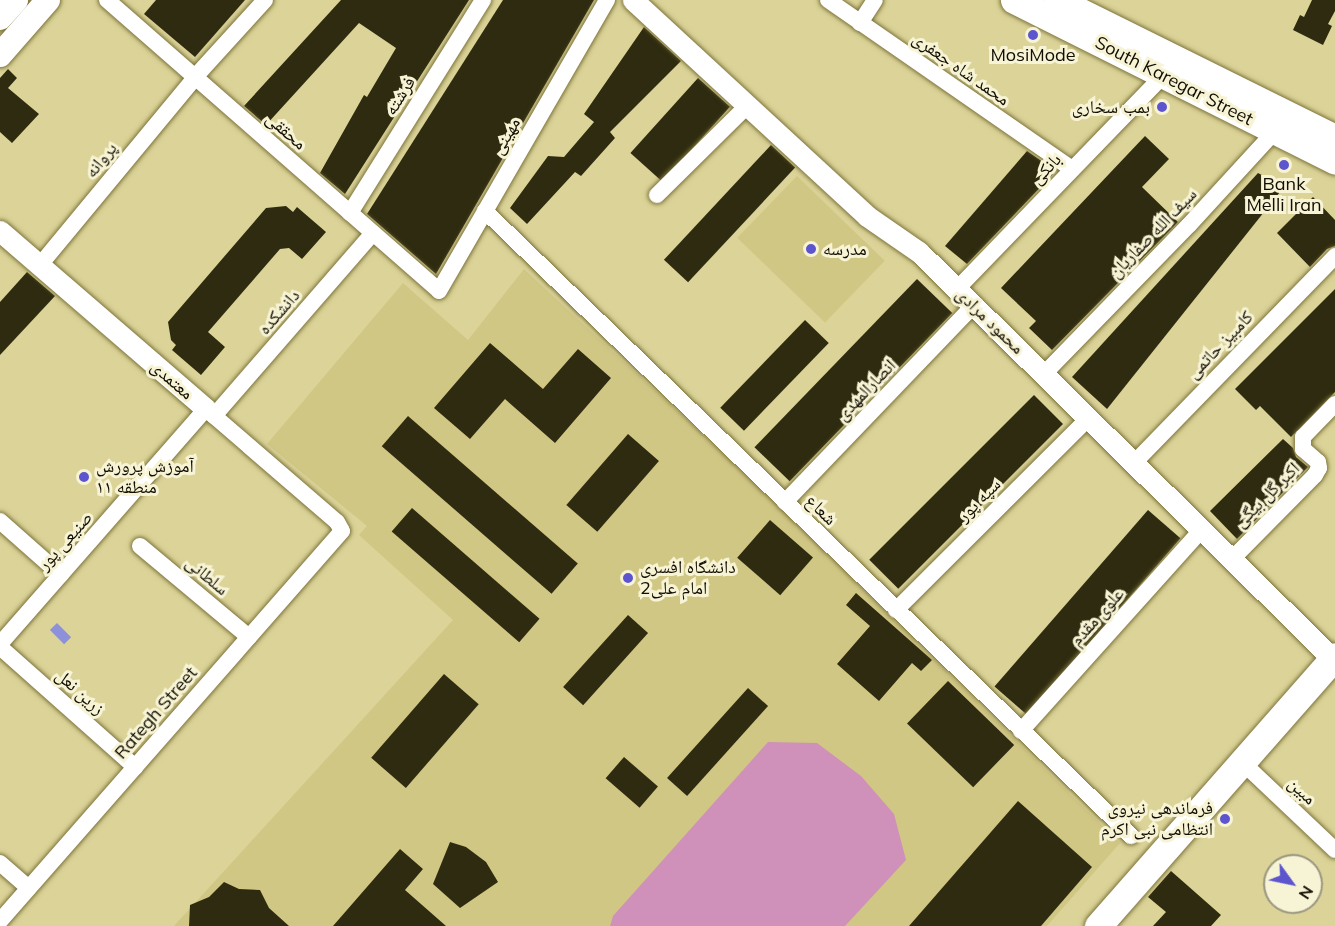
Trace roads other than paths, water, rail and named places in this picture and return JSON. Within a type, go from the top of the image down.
[{"type":"main road","points":[[0,18],[16,0]]},
{"type":"main road","points":[[0,55],[48,0]]},
{"type":"main road","name":"South Karegar Street","points":[[1014,0],[1163,76],[1280,122],[1335,138]]},
{"type":"main road","name":"South Karegar Street","points":[[1057,0],[1280,122],[1335,161]]},
{"type":"main road","points":[[1104,924],[1334,657]]},
{"type":"street","name":"محققی","points":[[107,0],[194,79],[439,291]]},
{"type":"street","name":"پروانه","points":[[40,265],[194,79],[265,0]]},
{"type":"street","name":"فرشته","points":[[351,213],[483,0]]},
{"type":"street","name":"مهینی","points":[[439,291],[607,0]]},
{"type":"street","name":"محمود مرادی","points":[[633,0],[746,107],[867,216],[919,252],[1334,657]]},
{"type":"street","name":"محمد شاه جعفری","points":[[828,0],[1072,169]]},
{"type":"street","points":[[860,23],[875,0]]},
{"type":"street","name":"بانکی","points":[[957,289],[1163,76]]},
{"type":"street","points":[[657,195],[746,107]]},
{"type":"street","name":"سیف الله صفاریان","points":[[1044,374],[1189,225],[1280,122]]},
{"type":"street","name":"شعاع","points":[[485,211],[1131,836]]},
{"type":"street","name":"معتمدی","points":[[0,231],[337,522],[342,531]]},
{"type":"street","name":"دانشکده","points":[[210,413],[373,233]]},
{"type":"street","name":"کامبیز حاتمی","points":[[1134,463],[1335,256]]},
{"type":"street","name":"انصارالمهدی","points":[[785,502],[974,305]]},
{"type":"street","name":"اکبر گل بیگی","points":[[1232,559],[1315,475],[1319,468],[1318,462],[1303,449],[1301,444],[1303,437],[1335,404]]},
{"type":"street","name":"صنیعی پور","points":[[0,646],[61,575],[210,413]]},
{"type":"street","name":"سپه پور","points":[[896,610],[1089,418]]},
{"type":"street","points":[[0,521],[61,575]]},
{"type":"street","name":"علوی مقدم","points":[[1021,731],[1202,529]]},
{"type":"street","name":"Rategh Street","points":[[0,921],[342,531]]},
{"type":"street","name":"سلطانی","points":[[140,546],[249,637]]},
{"type":"street","name":"زرین نعل","points":[[0,646],[135,767]]},
{"type":"street","name":"مبین","points":[[1242,762],[1335,850]]},
{"type":"street","points":[[0,862],[29,888]]},
{"type":"water","points":[[57,623],[71,637],[64,644],[50,630]]},
{"type":"place","name":"MosiMode","points":[[1033,35]]},
{"type":"place","name":"بمب سخاری","points":[[1162,107]]},
{"type":"place","name":"Bank Melli Iran","points":[[1284,165]]},
{"type":"place","name":"مدرسه","points":[[811,249]]},
{"type":"place","name":"آموزش پرورش منطقه ۱۱","points":[[84,477]]},
{"type":"place","name":"دانشگاه افسری امام علی2","points":[[628,578]]},
{"type":"place","name":"فرماندهی نیروی انتظامی نبی اکرم","points":[[1225,819]]}]
